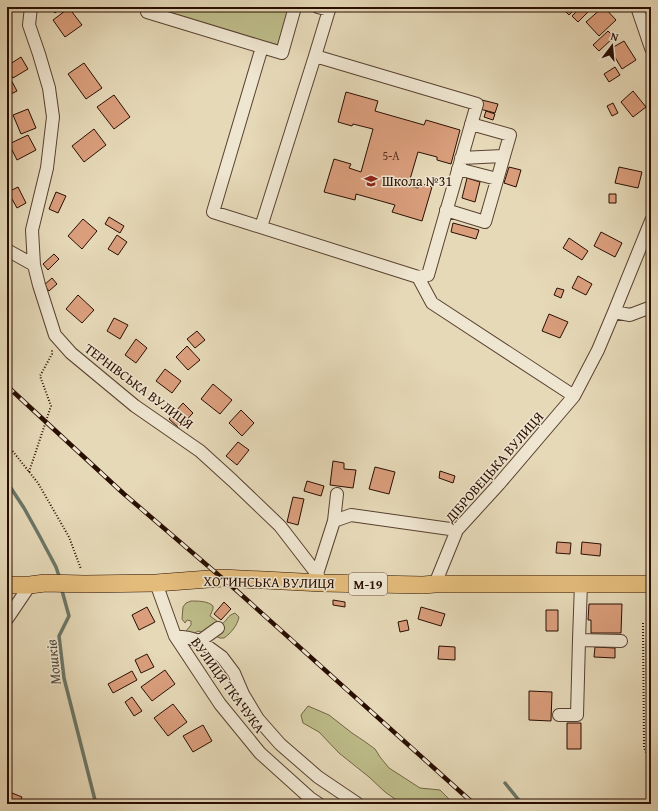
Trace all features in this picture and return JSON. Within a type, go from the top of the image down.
[{"type":"highway","name":"ХОТИНСЬКА ВУЛИЦЯ","points":[[7,585],[38,584],[83,577],[156,583],[222,578],[320,579],[423,585],[651,584]]},
{"type":"highway","points":[[7,595],[38,584]]},
{"type":"street","name":"ТЕРНІВСЬКА ВУЛИЦЯ","points":[[31,7],[29,25],[40,54],[49,88],[53,117],[48,168],[32,230],[34,265],[39,286],[55,335],[71,353],[135,406],[200,451],[233,481],[280,526],[320,579]]},
{"type":"street","points":[[148,7],[147,12],[282,53],[295,7]]},
{"type":"street","points":[[261,227],[329,10],[318,7]]},
{"type":"street","points":[[637,7],[651,48]]},
{"type":"street","points":[[262,47],[214,212],[418,277],[428,275],[477,104],[315,56]]},
{"type":"street","points":[[446,210],[484,222],[497,179],[510,134],[471,124]]},
{"type":"street","points":[[460,163],[503,156]]},
{"type":"street","points":[[460,163],[497,179]]},
{"type":"street","name":"ДІБРОВЕЦЬКА ВУЛИЦЯ","points":[[435,584],[457,530],[499,484],[574,396],[598,350],[651,221]]},
{"type":"street","points":[[7,250],[34,265]]},
{"type":"street","points":[[418,277],[432,303],[574,396]]},
{"type":"street","points":[[614,312],[630,315],[651,307]]},
{"type":"street","points":[[320,579],[334,521],[337,494]]},
{"type":"street","points":[[334,521],[351,515],[457,530]]},
{"type":"street","name":"ВУЛИЦЯ ТКАЧУКА","points":[[156,583],[175,636],[220,704],[260,752],[310,798],[319,804]]},
{"type":"street","points":[[7,619],[38,584]]},
{"type":"street","points":[[558,714],[577,715],[581,584]]},
{"type":"street","points":[[200,641],[218,628]]},
{"type":"street","points":[[175,636],[200,641],[222,657],[234,673],[243,694],[258,719],[280,744],[318,777],[358,804]]},
{"type":"street","points":[[579,640],[621,641]]},
{"type":"path","points":[[29,472],[51,406],[40,376],[52,354],[55,335]]},
{"type":"path","points":[[7,444],[38,483],[69,537],[83,577]]},
{"type":"path","points":[[643,623],[644,748],[651,761]]},
{"type":"shaded area","points":[[157,7],[289,7],[278,45],[156,10]]},
{"type":"shaded area","points":[[191,601],[211,604],[213,609],[210,616],[221,624],[235,613],[239,617],[237,623],[231,632],[224,638],[198,631],[190,636],[186,631],[191,625],[191,621],[187,620],[185,623],[182,619],[183,607],[186,603]]},
{"type":"shaded area","points":[[651,629],[651,753],[647,743],[646,644],[647,636]]},
{"type":"shaded area","points":[[308,706],[329,715],[375,749],[389,768],[420,788],[440,790],[450,800],[450,804],[402,804],[385,792],[339,753],[319,732],[303,723],[301,715]]},
{"type":"building","points":[[49,7],[62,7],[55,13]]},
{"type":"building","points":[[561,7],[575,7],[576,8],[569,15]]},
{"type":"building","points":[[581,7],[589,7],[591,9],[578,22],[572,16]]},
{"type":"building","points":[[603,7],[616,20],[599,36],[586,22]]},
{"type":"building","points":[[69,8],[82,25],[65,37],[53,20]]},
{"type":"building","points":[[608,31],[614,37],[599,51],[593,45]]},
{"type":"building","points":[[624,41],[636,60],[622,69],[610,49]]},
{"type":"building","points":[[21,57],[28,69],[13,78],[7,66]]},
{"type":"building","points":[[84,63],[102,88],[86,99],[68,74]]},
{"type":"building","points":[[615,67],[620,75],[609,82],[604,74]]},
{"type":"building","points":[[9,76],[17,91],[7,96],[7,77]]},
{"type":"building","points":[[633,91],[646,107],[633,117],[621,102]]},
{"type":"building","points":[[346,92],[378,101],[375,111],[424,125],[426,120],[460,130],[451,164],[437,160],[437,157],[418,152],[408,186],[418,188],[419,183],[432,187],[422,221],[392,212],[395,205],[356,194],[355,200],[324,192],[334,159],[351,164],[349,168],[361,172],[373,129],[338,122]]},
{"type":"building","points":[[114,95],[130,117],[114,129],[97,107]]},
{"type":"building","points":[[482,100],[498,104],[495,113],[480,109]]},
{"type":"building","points":[[613,103],[618,113],[612,116],[607,106]]},
{"type":"building","points":[[28,109],[36,128],[21,134],[13,115]]},
{"type":"building","points":[[486,111],[495,114],[493,120],[484,117]]},
{"type":"building","points":[[94,129],[106,145],[84,162],[72,146]]},
{"type":"building","points":[[28,135],[36,150],[17,160],[9,144]]},
{"type":"building","points":[[509,167],[521,170],[516,187],[504,183]]},
{"type":"building","points":[[619,167],[642,172],[638,188],[615,183]]},
{"type":"building","points":[[467,178],[480,182],[475,202],[462,198]]},
{"type":"building","points":[[18,187],[26,203],[17,208],[8,192]]},
{"type":"building","points":[[56,192],[66,196],[58,213],[49,209]]},
{"type":"building","points":[[609,194],[616,194],[616,203],[609,203]]},
{"type":"building","points":[[109,217],[124,226],[120,233],[105,224]]},
{"type":"building","points":[[83,219],[97,231],[82,249],[68,236]]},
{"type":"building","points":[[453,223],[479,230],[476,239],[451,232]]},
{"type":"building","points":[[601,232],[622,243],[615,257],[594,246]]},
{"type":"building","points":[[117,235],[127,242],[118,255],[108,249]]},
{"type":"building","points":[[569,238],[588,251],[582,260],[563,248]]},
{"type":"building","points":[[54,254],[59,259],[48,270],[43,264]]},
{"type":"building","points":[[578,276],[592,284],[586,295],[572,288]]},
{"type":"building","points":[[52,278],[57,284],[49,291],[44,285]]},
{"type":"building","points":[[557,288],[564,290],[561,298],[554,295]]},
{"type":"building","points":[[78,295],[94,310],[82,323],[66,309]]},
{"type":"building","points":[[549,314],[568,322],[560,338],[542,331]]},
{"type":"building","points":[[114,318],[128,325],[120,339],[107,331]]},
{"type":"building","points":[[197,331],[205,340],[195,348],[187,339]]},
{"type":"building","points":[[136,339],[147,348],[136,363],[125,355]]},
{"type":"building","points":[[187,346],[200,360],[188,370],[176,357]]},
{"type":"building","points":[[165,369],[181,381],[172,393],[156,381]]},
{"type":"building","points":[[213,384],[232,400],[220,414],[201,399]]},
{"type":"building","points":[[183,403],[193,413],[179,428],[169,419]]},
{"type":"building","points":[[241,410],[254,423],[242,436],[229,423]]},
{"type":"building","points":[[238,442],[249,450],[237,465],[226,456]]},
{"type":"building","points":[[333,461],[344,463],[344,469],[356,470],[353,488],[330,485]]},
{"type":"building","points":[[375,467],[395,472],[389,494],[369,489]]},
{"type":"building","points":[[440,471],[455,476],[453,483],[439,478]]},
{"type":"building","points":[[307,481],[324,486],[321,496],[304,491]]},
{"type":"building","points":[[293,497],[304,499],[298,525],[287,522]]},
{"type":"building","points":[[557,542],[571,543],[570,554],[556,553]]},
{"type":"building","points":[[582,542],[601,544],[600,556],[581,554]]},
{"type":"building","points":[[333,600],[345,602],[345,607],[333,605]]},
{"type":"building","points":[[224,602],[231,609],[221,620],[214,614]]},
{"type":"building","points":[[589,604],[622,604],[621,633],[591,633],[591,620],[588,620]]},
{"type":"building","points":[[147,607],[155,622],[139,630],[132,615]]},
{"type":"building","points":[[421,607],[445,614],[441,626],[418,619]]},
{"type":"building","points":[[546,610],[558,610],[558,631],[546,631]]},
{"type":"building","points":[[407,620],[409,630],[400,632],[398,622]]},
{"type":"building","points":[[439,646],[455,647],[455,660],[438,659]]},
{"type":"building","points":[[595,647],[615,648],[615,658],[594,657]]},
{"type":"building","points":[[147,654],[154,667],[141,673],[135,660]]},
{"type":"building","points":[[165,670],[175,684],[152,701],[141,687]]},
{"type":"building","points":[[132,671],[137,680],[113,693],[108,684]]},
{"type":"building","points":[[529,691],[552,692],[551,721],[529,720]]},
{"type":"building","points":[[132,697],[142,711],[134,716],[125,702]]},
{"type":"building","points":[[173,704],[187,722],[168,736],[154,718]]},
{"type":"building","points":[[567,723],[581,723],[581,749],[567,749]]},
{"type":"building","points":[[203,725],[212,741],[193,752],[183,736]]},
{"type":"building","points":[[7,791],[22,797],[19,804],[7,804]]},
{"type":"waterway","name":"Мошків","points":[[7,482],[39,535],[56,567],[60,579]]},
{"type":"waterway","name":"Мошків","points":[[61,587],[69,616],[59,636],[64,678],[96,804]]},
{"type":"waterway","points":[[505,783],[522,804]]},
{"type":"railway","points":[[7,386],[124,494],[236,590],[474,804]]},
{"type":"place","name":"Школа №31","points":[[371,181]]}]
